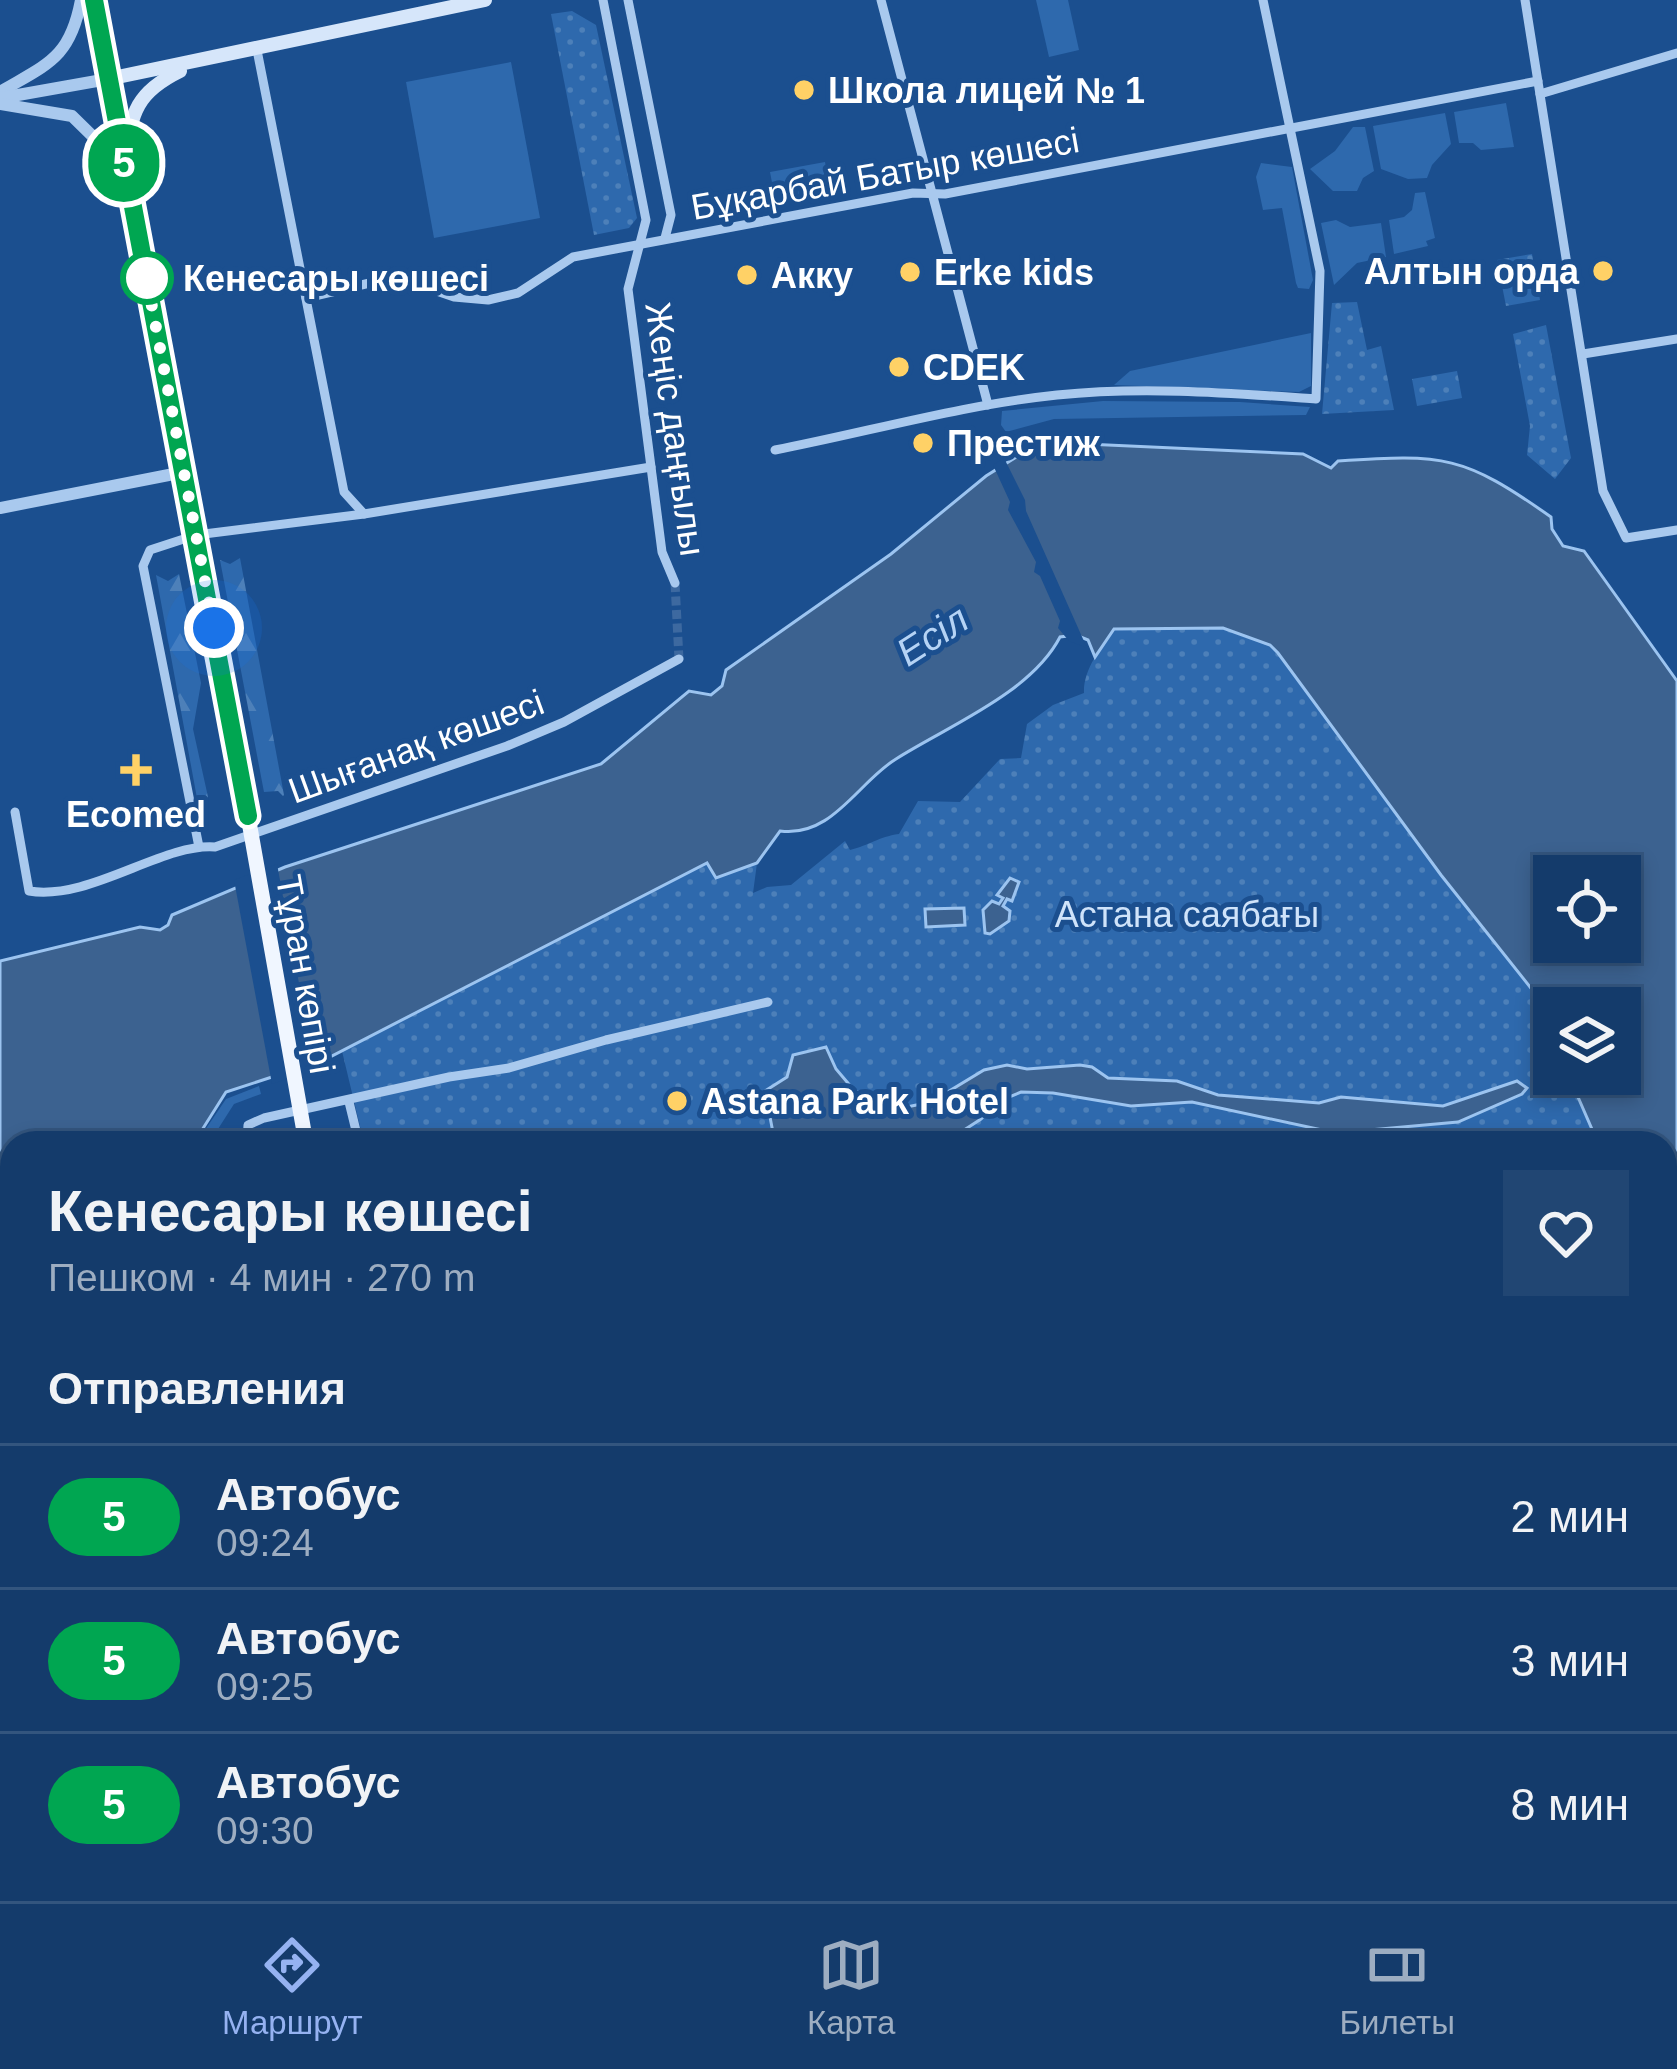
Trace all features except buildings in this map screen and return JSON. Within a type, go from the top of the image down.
[{"type":"main road","name":"Тұран көпірі","points":[[94,0],[304,1131]]},
{"type":"main road","points":[[108,79],[485,0]]},
{"type":"main road","points":[[124,167],[131,116],[142,100],[158,82],[201,61]]},
{"type":"street","points":[[0,98],[51,63],[67,46],[81,0]]},
{"type":"street","name":"Жеңіс даңғылы","points":[[603,0],[646,220],[628,289],[662,552],[675,584]]},
{"type":"street","points":[[628,0],[670,215],[665,238]]},
{"type":"street","points":[[881,0],[988,405]]},
{"type":"street","points":[[775,450],[988,405],[1125,391],[1316,398],[1319,271],[1263,0]]},
{"type":"street","points":[[1525,0],[1603,491],[1626,538],[1677,530]]},
{"type":"street","points":[[257,50],[344,492],[364,514]]},
{"type":"street","points":[[1540,94],[1677,53]]},
{"type":"street","points":[[0,98],[108,79]]},
{"type":"street","name":"Бұқарбай Батыр көшесі","points":[[306,298],[374,282],[416,284],[454,297],[488,300],[518,293],[573,257],[641,242],[913,193],[929,194],[1538,81]]},
{"type":"street","points":[[0,98],[72,116],[124,167]]},
{"type":"street","points":[[1582,354],[1677,339]]},
{"type":"street","points":[[199,847],[142,566],[150,550],[196,535],[364,514],[651,467]]},
{"type":"street","points":[[0,508],[184,472]]},
{"type":"street","name":"Шығанақ көшесі","points":[[16,812],[26,886],[32,892],[47,893],[199,847],[215,847],[507,746],[564,722],[679,659]]},
{"type":"street","points":[[247,1131],[252,1122],[509,1068],[768,1002]]},
{"type":"street","points":[[350,1102],[356,1131]]},
{"type":"green space","points":[[1036,0],[1068,0],[1079,50],[1049,57]]},
{"type":"green space","points":[[572,11],[596,25],[637,218],[629,228],[594,235],[551,14]]},
{"type":"green space","points":[[511,62],[540,218],[434,238],[406,82]]},
{"type":"green space","points":[[1506,103],[1514,147],[1481,150],[1473,143],[1459,143],[1454,112]]},
{"type":"green space","points":[[1445,113],[1451,144],[1427,178],[1408,179],[1381,169],[1373,126]]},
{"type":"green space","points":[[1353,127],[1365,127],[1374,171],[1363,178],[1357,191],[1333,191],[1310,169],[1335,151]]},
{"type":"green space","points":[[825,162],[830,189],[775,199],[770,172]]},
{"type":"green space","points":[[1261,163],[1292,167],[1313,280],[1309,289],[1298,288],[1296,283],[1282,208],[1263,210],[1256,177]]},
{"type":"green space","points":[[1425,192],[1435,238],[1426,241],[1428,246],[1394,254],[1389,220],[1404,217],[1412,210],[1415,193]]},
{"type":"green space","points":[[1336,220],[1350,227],[1381,223],[1386,257],[1357,263],[1334,285],[1321,223]]},
{"type":"green space","points":[[1532,254],[1540,300],[1506,306],[1497,260]]},
{"type":"green space","points":[[1357,302],[1367,350],[1381,346],[1394,410],[1322,414],[1332,303]]},
{"type":"green space","points":[[1546,325],[1571,458],[1555,479],[1527,455],[1530,426],[1513,334]]},
{"type":"green space","points":[[1311,333],[1311,386],[1299,392],[1114,385],[1130,371]]},
{"type":"green space","points":[[1457,371],[1462,398],[1417,406],[1412,379]]},
{"type":"green space","points":[[1103,401],[1310,407],[1306,415],[1054,419],[1006,432],[1001,425],[1002,411]]},
{"type":"green space","points":[[240,558],[283,796],[278,791],[264,792],[220,560],[230,564]]},
{"type":"green space","points":[[179,574],[201,683],[193,729],[208,797],[199,809],[156,575],[168,581]]},
{"type":"green space","name":"Астана саябағы","points":[[1223,628],[1270,645],[1533,991],[1533,1095],[1577,1095],[1593,1131],[361,1131],[342,1051],[708,863],[716,877],[757,863],[753,893],[791,885],[845,841],[850,850],[899,834],[918,801],[960,802],[1000,759],[1021,758],[1027,724],[1053,705],[1084,693],[1098,652],[1113,629]]},
{"type":"green space","points":[[259,1086],[261,1094],[234,1104],[217,1131],[204,1131],[226,1099]]},
{"type":"water","name":"Есіл","points":[[1064,443],[1303,454],[1331,468],[1338,461],[1429,459],[1473,470],[1551,517],[1552,529],[1563,546],[1584,551],[1677,681],[1677,1131],[1593,1131],[1577,1095],[1641,1095],[1641,987],[1533,987],[1533,991],[1441,875],[1278,653],[1270,645],[1223,628],[1114,629],[1095,657],[1088,640],[1076,635],[1060,637],[1047,657],[1009,692],[896,759],[830,817],[798,831],[780,831],[757,863],[716,878],[707,863],[324,1060],[226,1092],[201,1131],[0,1131],[0,961],[140,927],[160,930],[172,915],[285,867],[601,764],[689,691],[711,695],[722,686],[726,670],[891,554],[986,476],[1021,454]]},
{"type":"water","points":[[1010,878],[1019,882],[1012,901],[1007,899],[1003,906],[1010,911],[1009,921],[985,933],[983,910],[992,901],[999,904],[1003,898],[997,895]]},
{"type":"water","points":[[964,908],[965,925],[926,927],[925,909]]},
{"type":"water","points":[[826,1047],[853,1089],[880,1106],[897,1109],[931,1102],[984,1070],[1007,1065],[1027,1069],[1080,1065],[1108,1078],[1177,1081],[1218,1095],[1319,1103],[1341,1097],[1443,1106],[1517,1081],[1527,1088],[1458,1122],[1358,1131],[1327,1131],[1192,1102],[1131,1106],[1021,1092],[997,1102],[962,1131],[773,1131],[765,1091],[787,1077],[793,1055]]},
{"type":"pier","points":[[1004,458],[1087,648],[1069,641],[1058,628],[1060,621],[1034,572],[1036,562],[1008,510],[1010,502],[993,465]]},
{"type":"pier","points":[[277,864],[315,1070],[272,1084],[234,880]]},
{"type":"tunnel","points":[[675,583],[679,659]]},
{"type":"bus line","name":"5","points":[[94,0],[248,816]]},
{"type":"place","name":"Школа лицей № 1","points":[[804,90]]},
{"type":"place","name":"Алтын орда","points":[[1603,271]]},
{"type":"place","name":"Erke kids","points":[[910,272]]},
{"type":"place","name":"Акку","points":[[747,275]]},
{"type":"place","name":"Кенесары көшесі","points":[[147,278]]},
{"type":"place","name":"CDEK","points":[[899,367]]},
{"type":"place","name":"Престиж","points":[[923,443]]},
{"type":"place","name":"Ecomed","points":[[136,770]]},
{"type":"place","name":"Astana Park Hotel","points":[[677,1101]]},
{"type":"route","points":[[147,278],[143,260],[214,628]]}]
